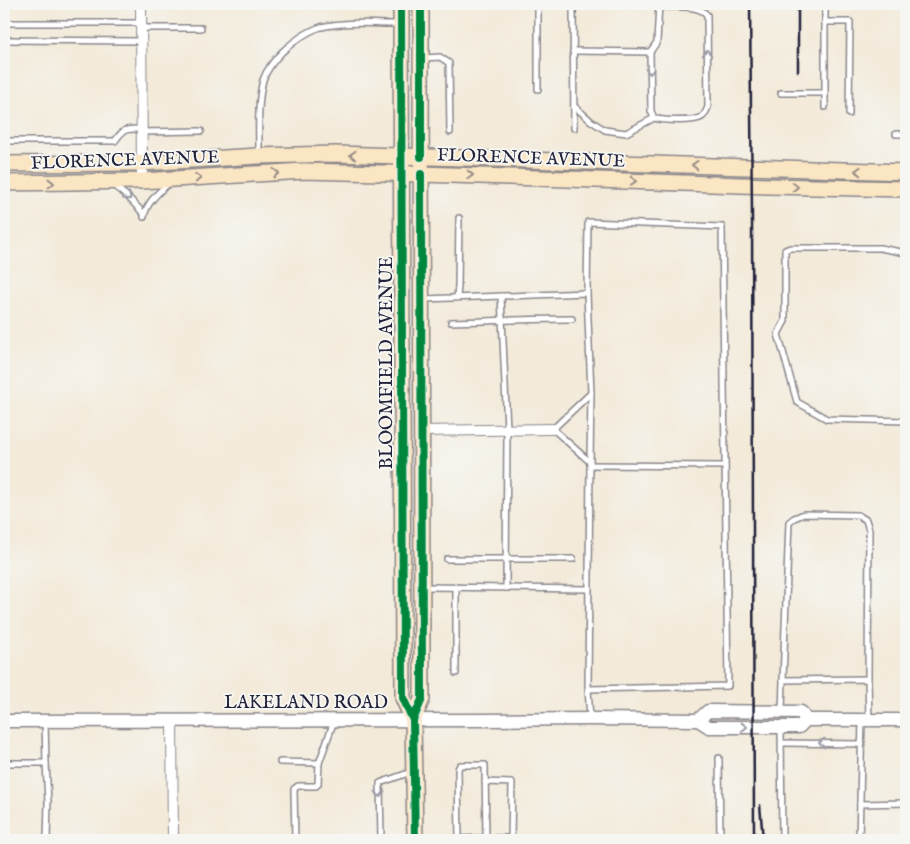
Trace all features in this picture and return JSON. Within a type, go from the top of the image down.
[{"type":"main road","name":"BLOOMFIELD AVENUE","points":[[401,4],[403,698],[414,720]]},
{"type":"main road","name":"BLOOMFIELD AVENUE","points":[[415,840],[414,720],[422,699],[421,4]]},
{"type":"main road","name":"FLORENCE AVENUE","points":[[4,164],[141,163],[258,156],[336,154],[906,172]]},
{"type":"main road","points":[[249,175],[254,171],[258,156]]},
{"type":"main road","name":"FLORENCE AVENUE","points":[[4,183],[173,180],[304,172],[906,189]]},
{"type":"main road","points":[[402,430],[422,431]]},
{"type":"street","points":[[140,4],[142,181]]},
{"type":"street","points":[[422,431],[554,429]]},
{"type":"street","name":"LAKELAND ROAD","points":[[698,720],[708,710],[801,712],[806,720]]},
{"type":"street","name":"LAKELAND ROAD","points":[[4,722],[590,719],[698,720],[709,727],[799,727],[806,720],[906,720]]},
{"type":"street","points":[[172,721],[173,840]]},
{"type":"lane","points":[[538,4],[538,89]]},
{"type":"lane","points":[[573,4],[574,128]]},
{"type":"lane","points":[[824,4],[825,107]]},
{"type":"lane","points":[[574,106],[605,130],[626,133],[654,118],[662,120],[697,120],[704,116],[708,107],[707,15],[704,10],[659,5],[657,42],[650,52],[651,111],[654,118]]},
{"type":"lane","points":[[825,22],[850,22],[849,114]]},
{"type":"lane","points":[[4,23],[201,28]]},
{"type":"lane","points":[[258,156],[261,93],[267,70],[278,56],[299,39],[321,28],[346,24],[401,24]]},
{"type":"lane","points":[[4,40],[141,41]]},
{"type":"lane","points":[[573,51],[650,52]]},
{"type":"lane","points":[[421,58],[440,58],[449,63],[450,132]]},
{"type":"lane","points":[[781,93],[825,93]]},
{"type":"lane","points":[[4,141],[115,141],[121,132],[126,129],[201,131]]},
{"type":"lane","points":[[896,134],[906,134]]},
{"type":"lane","points":[[110,182],[129,198],[144,215],[151,201],[173,180]]},
{"type":"lane","points":[[457,297],[459,218]]},
{"type":"lane","points":[[588,689],[728,686],[722,227],[588,222],[587,293],[591,393],[588,689],[590,719]]},
{"type":"lane","points":[[906,253],[880,248],[790,248],[785,250],[785,321],[778,334],[797,402],[827,419],[906,421]]},
{"type":"lane","points":[[421,299],[587,293]]},
{"type":"lane","points":[[501,296],[506,429],[506,588]]},
{"type":"lane","points":[[451,322],[572,319]]},
{"type":"lane","points":[[591,393],[554,429],[590,464],[725,466]]},
{"type":"lane","points":[[782,711],[789,522],[804,514],[858,515],[866,520],[868,530],[868,679],[866,720],[862,744],[859,840]]},
{"type":"lane","points":[[447,559],[572,558]]},
{"type":"lane","points":[[422,586],[589,589]]},
{"type":"lane","points":[[456,587],[456,673]]},
{"type":"lane","points":[[783,680],[868,679]]},
{"type":"lane","points":[[295,840],[294,789],[298,786],[316,786],[319,781],[319,763],[334,720]]},
{"type":"lane","points":[[45,721],[48,802],[47,840]]},
{"type":"lane","points":[[781,727],[782,840]]},
{"type":"lane","points":[[782,743],[862,744]]},
{"type":"lane","points":[[719,758],[720,840]]},
{"type":"lane","points":[[280,762],[319,763]]},
{"type":"lane","points":[[4,763],[46,763]]},
{"type":"lane","points":[[485,782],[512,783],[511,838],[459,840],[458,769],[460,765],[485,765],[485,782],[486,838]]},
{"type":"lane","points":[[381,840],[380,783],[414,771]]},
{"type":"lane","points":[[860,804],[906,803]]},
{"type":"railway","points":[[750,4],[754,840]]},
{"type":"railway","points":[[798,4],[798,71]]},
{"type":"railway","points":[[760,805],[763,840]]},
{"type":"cycle path","points":[[401,4],[403,698],[413,720]]},
{"type":"cycle path","points":[[421,4],[421,157]]},
{"type":"cycle path","points":[[415,840],[413,720],[422,699],[421,174]]}]
